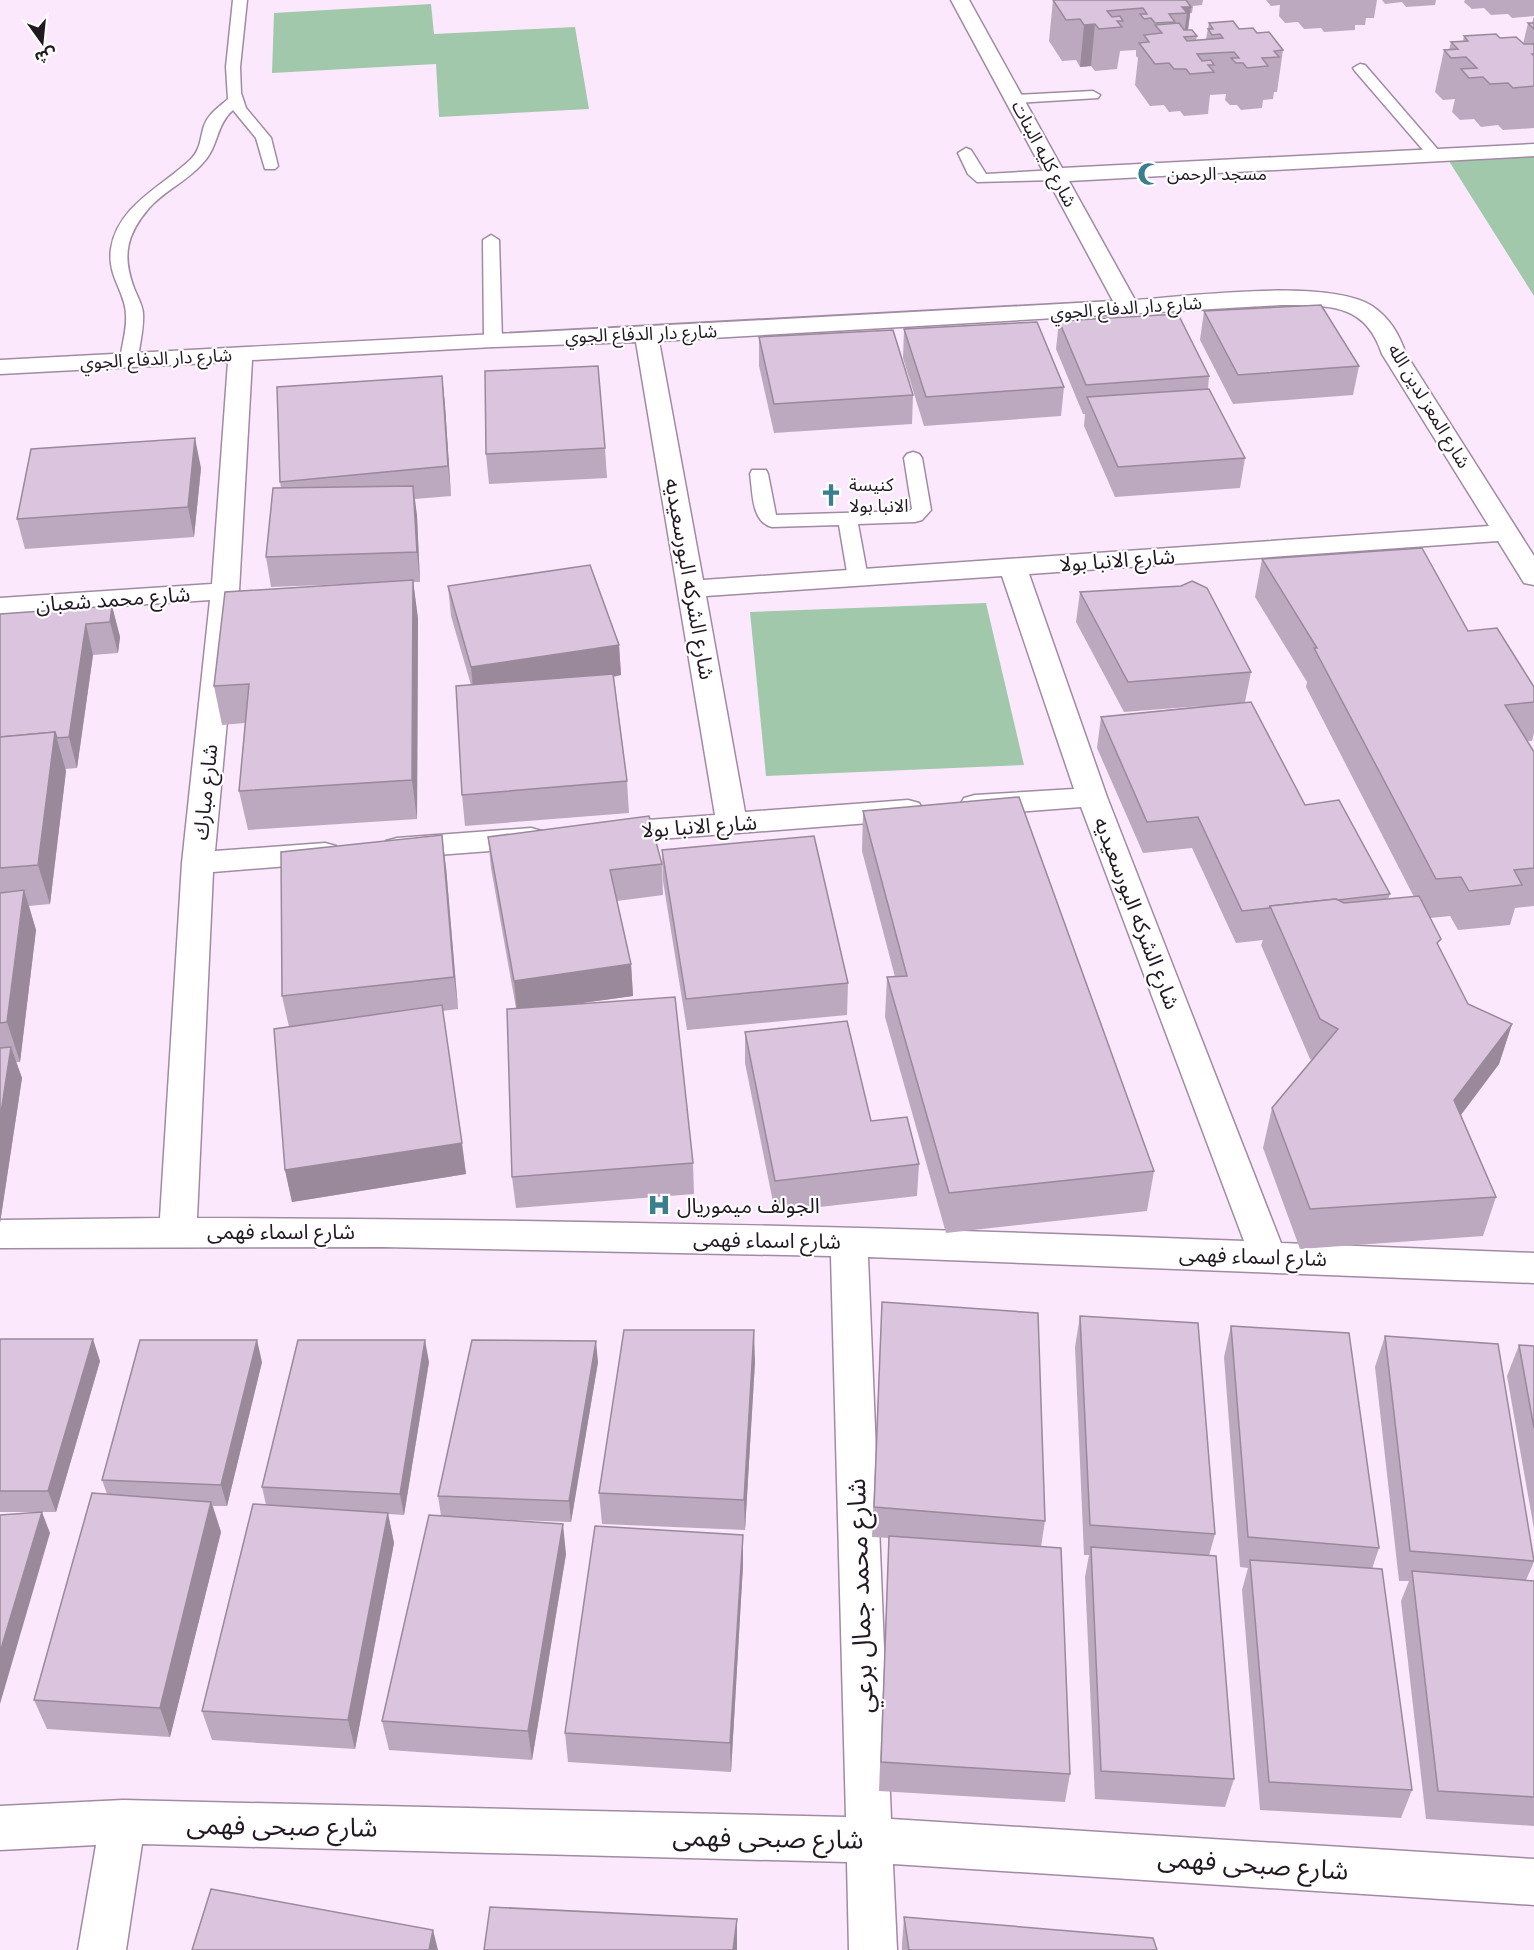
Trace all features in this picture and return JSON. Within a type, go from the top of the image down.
[{"type":"street","name":"شارع كليه البنات","points":[[960,0],[1128,308]]},
{"type":"street","points":[[1055,175],[1534,150]]},
{"type":"street","name":"شارع دار الدفاع الجوي","points":[[0,367],[494,340],[646,335],[1282,298]]},
{"type":"street","name":"شارع المعز لدين الله","points":[[1282,298],[1334,299],[1366,310],[1384,328],[1394,354],[1534,577]]},
{"type":"street","name":"شارع الشركه البورسعيديه","points":[[646,335],[732,823]]},
{"type":"street","name":"شارع مبارك","points":[[178,1231],[198,862],[225,591],[240,355]]},
{"type":"street","name":"شارع الانبا بولا","points":[[692,589],[1506,533]]},
{"type":"street","name":"شارع الشركه البورسعيديه","points":[[1013,567],[1092,797],[1268,1256]]},
{"type":"street","name":"شارع محمد شعبان","points":[[0,606],[225,591]]},
{"type":"street","name":"شارع الانبا بولا","points":[[198,862],[1092,797]]},
{"type":"street","name":"شارع اسماء فهمى","points":[[0,1234],[382,1231],[849,1242],[1268,1256],[1534,1268]]},
{"type":"street","name":"شارع محمد جمال برعي","points":[[849,1242],[873,1950]]},
{"type":"street","points":[[102,1950],[123,1822]]},
{"type":"street","name":"شارع صبحى فهمى","points":[[0,1828],[123,1822],[868,1840],[1534,1882]]},
{"type":"lane","points":[[240,0],[233,84],[235,100],[244,116],[262,135],[267,145],[270,166]]},
{"type":"lane","points":[[1360,68],[1435,155]]},
{"type":"lane","points":[[1014,99],[1093,94]]},
{"type":"lane","points":[[129,360],[135,313],[118,262],[119,247],[124,232],[144,204],[198,161],[209,143],[212,125],[217,116],[235,100]]},
{"type":"lane","points":[[966,153],[976,174],[982,179],[1055,175]]},
{"type":"lane","points":[[491,240],[494,340]]},
{"type":"lane","points":[[759,474],[767,517],[772,521],[909,517],[921,510],[913,458]]},
{"type":"lane","points":[[848,519],[858,578]]},
{"type":"green space","points":[[431,4],[434,34],[575,27],[589,109],[439,117],[436,64],[272,73],[274,13]]},
{"type":"green space","points":[[1534,154],[1534,296],[1447,158]]},
{"type":"green space","points":[[986,603],[1024,765],[766,776],[750,612]]},
{"type":"building","points":[[1053,0],[1186,0],[1191,7],[1182,7],[1187,13],[1169,14],[1175,22],[1155,23],[1151,18],[1144,19],[1140,14],[1147,14],[1143,8],[1107,11],[1112,17],[1120,16],[1123,21],[1117,21],[1122,27],[1099,29],[1095,24],[1084,25],[1080,19],[1066,20]]},
{"type":"building","points":[[1233,21],[1239,29],[1253,28],[1257,33],[1269,32],[1283,50],[1274,51],[1279,57],[1262,58],[1268,66],[1247,68],[1243,63],[1236,63],[1231,58],[1239,58],[1234,52],[1197,54],[1202,61],[1211,60],[1214,65],[1208,65],[1214,72],[1190,74],[1186,69],[1174,69],[1169,63],[1155,64],[1139,43],[1149,42],[1144,35],[1162,33],[1155,25],[1179,23],[1184,30],[1192,30],[1197,36],[1184,37],[1187,41],[1223,38],[1220,34],[1212,35],[1208,29],[1213,29],[1209,23]]},
{"type":"building","points":[[1496,34],[1500,38],[1516,37],[1524,44],[1534,44],[1534,54],[1532,54],[1534,56],[1534,86],[1513,88],[1508,83],[1490,84],[1483,77],[1469,78],[1461,69],[1477,68],[1466,57],[1451,58],[1444,50],[1458,49],[1451,42],[1468,41],[1464,36]]},
{"type":"building","points":[[1321,305],[1359,366],[1238,375],[1204,311]]},
{"type":"building","points":[[1178,314],[1209,376],[1086,385],[1059,321]]},
{"type":"building","points":[[1037,322],[1064,387],[926,397],[904,329]]},
{"type":"building","points":[[893,330],[913,395],[774,404],[759,337]]},
{"type":"building","points":[[598,366],[605,448],[486,454],[485,371]]},
{"type":"building","points":[[442,376],[448,466],[280,482],[277,387]]},
{"type":"building","points":[[1209,389],[1245,458],[1118,467],[1087,397]]},
{"type":"building","points":[[195,438],[188,507],[17,519],[31,449]]},
{"type":"building","points":[[413,486],[417,552],[266,557],[273,488]]},
{"type":"building","points":[[1422,548],[1468,631],[1497,628],[1534,687],[1534,702],[1505,705],[1534,752],[1534,868],[1514,870],[1522,885],[1469,891],[1461,877],[1436,879],[1314,648],[1317,648],[1262,559]]},
{"type":"building","points":[[590,565],[619,645],[471,667],[448,586]]},
{"type":"building","points":[[413,580],[412,780],[239,791],[249,684],[214,686],[225,592]]},
{"type":"building","points":[[1192,581],[1207,588],[1251,672],[1128,682],[1080,592],[1181,586]]},
{"type":"building","points":[[112,606],[110,622],[86,624],[69,737],[57,738],[55,732],[0,737],[0,614]]},
{"type":"building","points":[[613,674],[627,781],[462,795],[456,686]]},
{"type":"building","points":[[1251,702],[1305,805],[1339,800],[1390,894],[1242,911],[1198,817],[1147,822],[1101,717]]},
{"type":"building","points":[[55,732],[38,865],[0,868],[0,737]]},
{"type":"building","points":[[1019,797],[1154,1171],[949,1193],[887,977],[907,976],[863,811]]},
{"type":"building","points":[[649,816],[662,864],[610,870],[631,964],[514,981],[488,837]]},
{"type":"building","points":[[442,835],[454,977],[282,996],[281,852]]},
{"type":"building","points":[[814,836],[848,983],[686,999],[662,850]]},
{"type":"building","points":[[24,890],[7,1022],[0,1023],[0,893]]},
{"type":"building","points":[[1419,896],[1441,939],[1437,943],[1468,1004],[1512,1024],[1454,1100],[1496,1197],[1310,1209],[1272,1108],[1338,1029],[1320,1019],[1270,906],[1336,899],[1344,903]]},
{"type":"building","points":[[675,997],[693,1163],[512,1177],[507,1009]]},
{"type":"building","points":[[442,1005],[462,1143],[285,1170],[274,1029]]},
{"type":"building","points":[[847,1021],[871,1121],[907,1117],[919,1164],[775,1181],[745,1032]]},
{"type":"building","points":[[11,1047],[0,1119],[0,1048]]},
{"type":"building","points":[[882,1302],[1038,1313],[1045,1521],[874,1507]]},
{"type":"building","points":[[1080,1316],[1198,1323],[1215,1534],[1090,1525]]},
{"type":"building","points":[[1231,1326],[1349,1333],[1379,1548],[1248,1537]]},
{"type":"building","points":[[624,1330],[754,1330],[744,1500],[599,1493]]},
{"type":"building","points":[[1385,1336],[1498,1344],[1534,1561],[1410,1551]]},
{"type":"building","points":[[0,1339],[93,1339],[48,1491],[0,1491]]},
{"type":"building","points":[[140,1340],[257,1340],[221,1485],[102,1480]]},
{"type":"building","points":[[298,1340],[425,1340],[400,1494],[262,1487]]},
{"type":"building","points":[[472,1340],[596,1341],[569,1501],[438,1496]]},
{"type":"building","points":[[1519,1345],[1534,1346],[1534,1428]]},
{"type":"building","points":[[92,1493],[211,1502],[160,1708],[34,1700]]},
{"type":"building","points":[[253,1504],[388,1513],[348,1720],[202,1711]]},
{"type":"building","points":[[42,1512],[0,1652],[0,1515]]},
{"type":"building","points":[[429,1515],[563,1524],[528,1731],[382,1721]]},
{"type":"building","points":[[595,1526],[743,1535],[730,1743],[565,1733]]},
{"type":"building","points":[[889,1536],[1061,1548],[1070,1774],[881,1762]]},
{"type":"building","points":[[1091,1547],[1216,1556],[1234,1779],[1101,1771]]},
{"type":"building","points":[[1250,1560],[1382,1569],[1412,1790],[1269,1782]]},
{"type":"building","points":[[1412,1571],[1534,1581],[1534,1797],[1438,1791]]},
{"type":"building","points":[[211,1889],[433,1930],[429,1950],[192,1950]]},
{"type":"building","points":[[490,1907],[737,1919],[733,1950],[484,1950]]},
{"type":"building","points":[[904,1917],[1153,1938],[1157,1950],[909,1950]]},
{"type":"place","name":"مسجد الرحمن","points":[[1149,174]]},
{"type":"place","name":"كنيسة الانبا بولا","points":[[831,495]]},
{"type":"place","name":"الجولف ميموريال","points":[[659,1205]]}]
